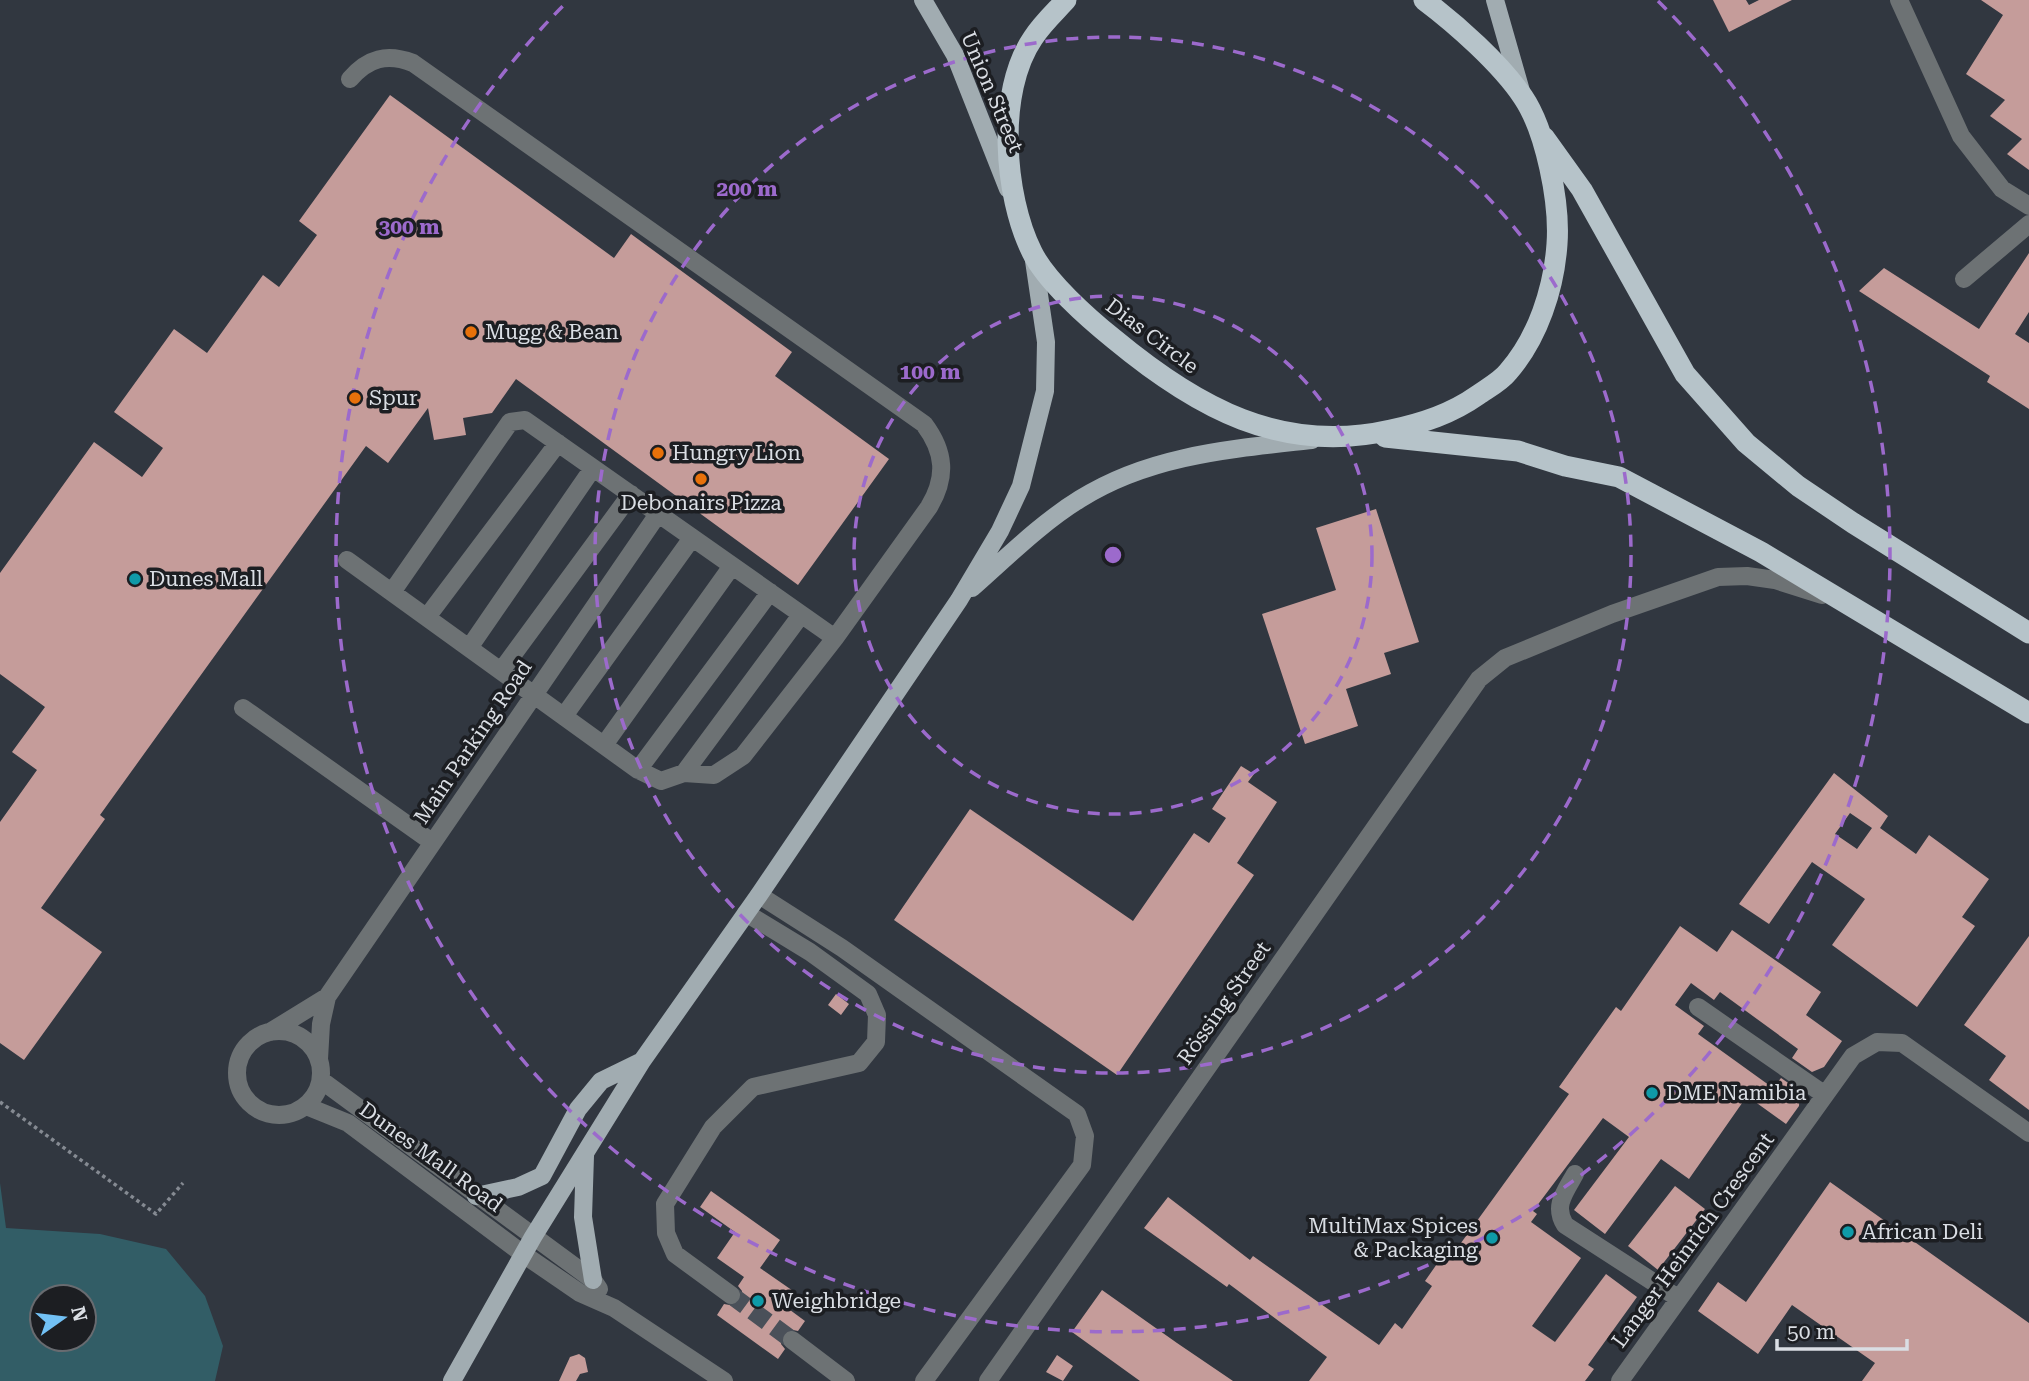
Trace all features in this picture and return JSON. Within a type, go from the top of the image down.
[{"type":"highway","name":"Dias Circle","points":[[1066,0],[1032,39],[1017,73],[1007,114],[1015,205],[1032,254],[1083,314],[1161,378],[1210,407],[1263,426],[1319,439],[1369,435],[1417,424],[1457,410],[1508,373],[1540,320],[1556,263],[1559,222],[1539,130],[1523,97],[1492,61],[1423,0]]},
{"type":"highway","points":[[1539,130],[1582,190],[1685,374],[1746,443],[1798,486],[2029,634]]},
{"type":"highway","points":[[1369,435],[1518,452],[1619,477],[1761,552],[2029,713]]},
{"type":"main road","name":"Union Street","points":[[923,0],[955,55],[1015,205]]},
{"type":"main road","points":[[1496,0],[1523,97]]},
{"type":"main road","points":[[452,1381],[533,1237],[642,1061],[760,895],[959,600],[1000,531],[1021,486],[1037,432],[1045,391],[1046,342],[1032,254]]},
{"type":"main road","points":[[959,600],[1079,499],[1128,474],[1206,451],[1319,439]]},
{"type":"main road","points":[[476,1196],[518,1187],[542,1177],[578,1109],[601,1081],[642,1061]]},
{"type":"main road","points":[[586,1152],[583,1217],[593,1280]]},
{"type":"street","points":[[1899,0],[1961,136],[2002,188],[2029,206]]},
{"type":"street","points":[[347,560],[638,770],[660,781],[684,773],[714,775],[743,756],[835,638],[938,492],[943,474],[942,456],[935,438],[925,424],[412,63],[399,58],[371,60],[350,79]]},
{"type":"street","points":[[1964,279],[2029,223]]},
{"type":"street","points":[[392,592],[510,422],[525,420],[835,638]]},
{"type":"street","points":[[427,617],[558,443]]},
{"type":"street","points":[[469,648],[593,468]]},
{"type":"street","points":[[501,671],[631,494]]},
{"type":"street","name":"Main Parking Road","points":[[319,1060],[321,1024],[327,997],[658,514]]},
{"type":"street","points":[[564,716],[692,538]]},
{"type":"street","points":[[604,745],[732,565]]},
{"type":"street","name":"Rössing Street","points":[[988,1381],[1479,679],[1505,658],[1612,614],[1718,577],[1747,576],[1775,580],[1845,603]]},
{"type":"street","points":[[638,770],[770,592]]},
{"type":"street","points":[[684,773],[801,615]]},
{"type":"street","points":[[243,708],[432,842]]},
{"type":"street","points":[[760,895],[842,948],[1077,1114],[1085,1136],[1082,1165],[924,1381]]},
{"type":"street","points":[[731,1295],[676,1254],[666,1233],[665,1204],[713,1127],[753,1087],[859,1063],[876,1042],[877,1015],[868,994],[746,914]]},
{"type":"street","points":[[832,968],[842,948]]},
{"type":"street","name":"Main Parking Road","points":[[270,1032],[327,997]]},
{"type":"street","points":[[1698,1006],[1825,1095]]},
{"type":"street","points":[[270,1032],[291,1032],[300,1037],[315,1050],[319,1060],[321,1080],[306,1106],[288,1115],[268,1114],[250,1104],[239,1087],[237,1067],[245,1048],[270,1032]]},
{"type":"street","name":"Langer Heinrich Crescent","points":[[1620,1381],[1853,1056],[1877,1042],[1902,1043],[2029,1133]]},
{"type":"street","name":"Dunes Mall Road","points":[[321,1080],[533,1237]]},
{"type":"street","name":"Dunes Mall Road","points":[[306,1106],[348,1123],[523,1254]]},
{"type":"street","points":[[1575,1174],[1560,1202],[1559,1215],[1565,1224],[1678,1298]]},
{"type":"street","points":[[533,1237],[593,1280],[614,1308]]},
{"type":"street","points":[[523,1254],[580,1293],[614,1308],[724,1381]]},
{"type":"street","points":[[792,1340],[846,1381]]},
{"type":"path","points":[[0,1102],[156,1214],[183,1183]]},
{"type":"water","points":[[0,1183],[6,1228],[100,1234],[166,1249],[205,1296],[223,1346],[215,1381],[0,1381]]},
{"type":"building","points":[[1713,0],[1746,0],[1749,5],[1759,0],[1792,0],[1729,32]]},
{"type":"building","points":[[1981,0],[2029,0],[2029,170],[2007,154],[2022,139],[1990,116],[2005,100],[1966,74],[2003,15]]},
{"type":"building","name":"Dunes Mall","points":[[390,95],[614,258],[631,234],[792,352],[775,376],[889,459],[798,585],[516,379],[492,413],[463,418],[466,435],[434,440],[428,408],[388,463],[366,446],[100,815],[105,819],[41,908],[102,952],[24,1060],[0,1043],[0,822],[37,770],[12,752],[45,707],[0,674],[0,573],[94,442],[142,477],[163,448],[114,412],[174,329],[207,353],[263,275],[279,287],[317,235],[299,221]]},
{"type":"building","points":[[2029,253],[2029,312],[2015,334],[2029,343],[2029,409],[1987,382],[1990,376],[1859,291],[1884,268],[1979,329]]},
{"type":"building","points":[[1376,509],[1419,642],[1384,653],[1391,674],[1346,689],[1358,726],[1305,744],[1262,614],[1336,590],[1316,528]]},
{"type":"building","points":[[1241,766],[1254,774],[1248,782],[1277,802],[1237,863],[1254,875],[1117,1075],[894,920],[970,809],[1133,921],[1194,833],[1209,843],[1226,818],[1212,809]]},
{"type":"building","points":[[1834,773],[1888,816],[1880,828],[1916,854],[1929,835],[1989,879],[1962,917],[1975,926],[1917,1007],[1832,945],[1865,899],[1812,862],[1769,924],[1739,904]],"holes":[[[1850,813],[1872,828],[1857,849],[1835,834]]]},
{"type":"building","points":[[1680,926],[1717,952],[1732,930],[1821,992],[1806,1015],[1842,1041],[1824,1067],[1812,1072],[1792,1058],[1798,1049],[1720,992],[1714,1000],[1691,983],[1675,1005],[1704,1026],[1698,1034],[1773,1088],[1781,1078],[1800,1091],[1799,1106],[1786,1124],[1747,1096],[1689,1179],[1661,1159],[1605,1234],[1574,1210],[1629,1137],[1603,1118],[1533,1211],[1537,1214],[1531,1222],[1581,1258],[1532,1326],[1555,1342],[1606,1274],[1637,1297],[1588,1365],[1594,1369],[1585,1381],[1309,1381],[1327,1357],[1229,1284],[1227,1287],[1144,1228],[1168,1197],[1250,1260],[1253,1256],[1379,1345],[1395,1323],[1402,1329],[1432,1286],[1425,1281],[1439,1261],[1445,1265],[1569,1094],[1559,1087],[1616,1007],[1621,1011]]},
{"type":"building","points":[[2029,936],[2029,1110],[1989,1080],[2006,1056],[1964,1025]]},
{"type":"building","points":[[836,994],[849,1004],[841,1015],[828,1005]]},
{"type":"building","name":"African Deli","points":[[1830,1182],[2029,1323],[2029,1381],[1862,1381],[1875,1363],[1792,1305],[1758,1354],[1698,1311],[1718,1282],[1746,1302]]},
{"type":"building","points":[[1675,1186],[1705,1209],[1658,1270],[1628,1246]]},
{"type":"building","name":"Weighbridge","points":[[711,1191],[780,1240],[760,1268],[796,1293],[786,1307],[805,1321],[798,1331],[788,1329],[783,1334],[781,1344],[785,1349],[778,1359],[717,1315],[724,1304],[735,1306],[741,1301],[742,1291],[738,1286],[744,1277],[717,1258],[735,1232],[700,1207]]},
{"type":"building","points":[[1102,1290],[1233,1381],[1140,1381],[1072,1332]]},
{"type":"building","points":[[579,1354],[585,1358],[588,1372],[580,1374],[576,1381],[559,1381],[570,1357]]},
{"type":"building","points":[[1057,1355],[1073,1366],[1063,1381],[1046,1372]]},
{"type":"tunnel","points":[[731,1295],[792,1340]]},
{"type":"place","name":"Mugg & Bean","points":[[471,332]]},
{"type":"place","name":"Spur","points":[[355,398]]},
{"type":"place","name":"Hungry Lion","points":[[658,453]]},
{"type":"place","name":"Debonairs Pizza","points":[[701,479]]},
{"type":"place","name":"Dunes Mall","points":[[135,579]]},
{"type":"place","name":"DME Namibia","points":[[1652,1093]]},
{"type":"place","name":"African Deli","points":[[1848,1232]]},
{"type":"place","name":"MultiMax Spices & Packaging","points":[[1492,1238]]},
{"type":"place","name":"Weighbridge","points":[[758,1301]]}]
